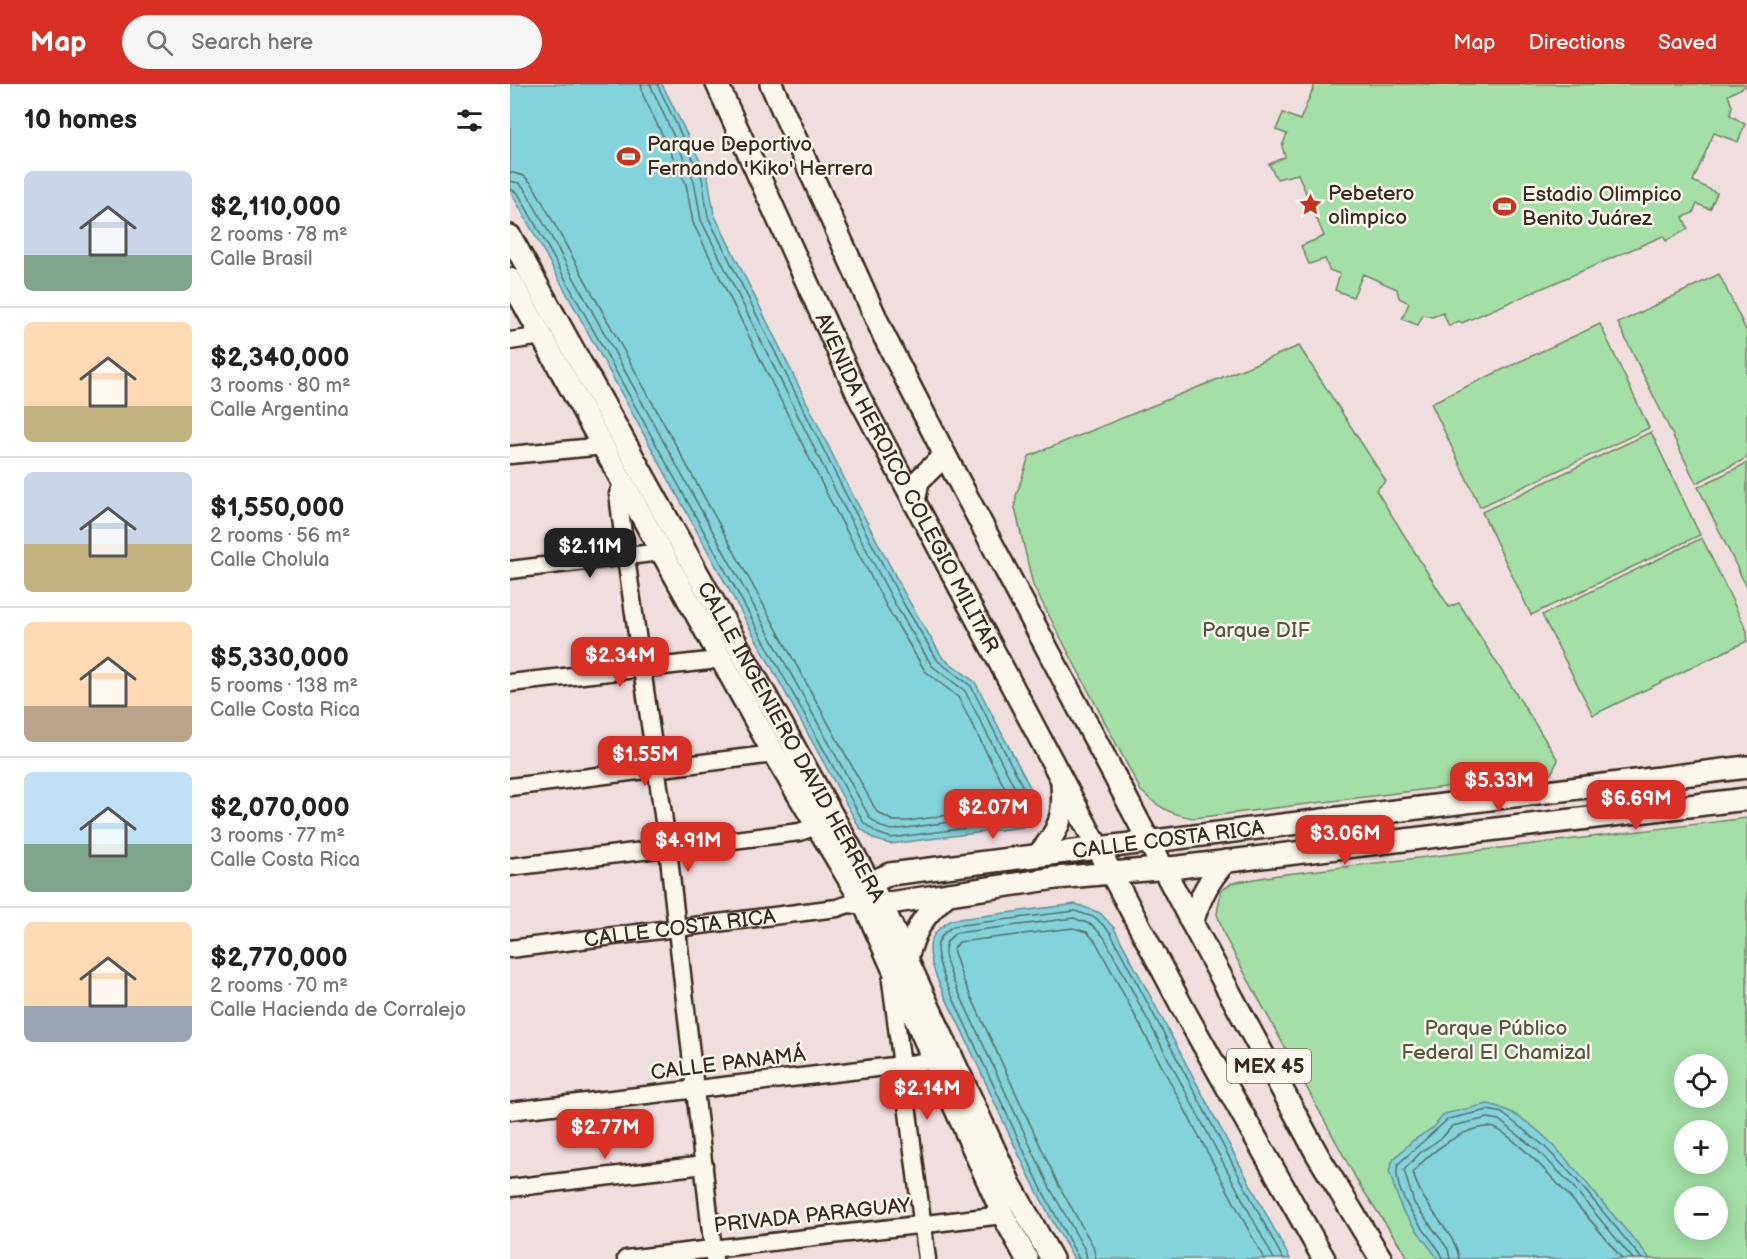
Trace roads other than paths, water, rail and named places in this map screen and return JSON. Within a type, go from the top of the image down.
[{"type":"main road","name":"AVENIDA HEROICO COLEGIO MILITAR","points":[[717,84],[859,397],[1112,874]]},
{"type":"main road","points":[[771,84],[884,336],[1164,869]]},
{"type":"main road","name":"CALLE INGENIERO DAVID HERRERA","points":[[510,236],[902,967],[940,1055],[1003,1215],[1027,1259]]},
{"type":"main road","name":"CALLE INGENIERO DAVID HERRERA","points":[[510,279],[774,754],[865,899]]},
{"type":"main road","points":[[914,502],[918,481],[945,455]]},
{"type":"main road","name":"CALLE COSTA RICA","points":[[865,899],[890,874],[1747,767]]},
{"type":"main road","points":[[1039,854],[1054,836],[1063,816],[1062,778]]},
{"type":"main road","points":[[1516,795],[1521,825]]},
{"type":"main road","name":"CALLE COSTA RICA","points":[[865,899],[948,894],[1056,878],[1164,869],[1747,799]]},
{"type":"main road","points":[[1192,923],[1201,895],[1211,877],[1226,861]]},
{"type":"main road","name":"MEX 45","points":[[1164,869],[1317,1154],[1381,1259]]},
{"type":"main road","name":"MEX 45","points":[[1112,874],[1324,1259]]},
{"type":"main road","points":[[1056,878],[1097,890],[1132,914]]},
{"type":"main road","points":[[902,967],[912,936],[922,919],[948,894]]},
{"type":"main road","name":"CALLE INGENIERO DAVID HERRERA","points":[[940,1055],[1052,1259]]},
{"type":"street","points":[[510,341],[542,336]]},
{"type":"street","points":[[510,455],[594,447],[602,443]]},
{"type":"street","points":[[623,483],[618,494],[640,669],[668,849],[714,1253]]},
{"type":"street","points":[[510,570],[626,558],[661,552]]},
{"type":"street","points":[[510,683],[709,661],[719,657]]},
{"type":"street","points":[[510,787],[774,754]]},
{"type":"street","points":[[510,867],[800,832],[818,825]]},
{"type":"street","name":"CALLE COSTA RICA","points":[[510,949],[837,908],[865,899]]},
{"type":"street","points":[[902,967],[891,981],[927,1259]]},
{"type":"street","name":"CALLE PANAMÁ","points":[[510,1111],[902,1065],[940,1055]]},
{"type":"street","points":[[510,1188],[704,1165]]},
{"type":"street","name":"PRIVADA PARAGUAY","points":[[626,1259],[714,1253],[1003,1215]]},
{"type":"water","points":[[510,84],[662,84],[708,177],[714,214],[848,486],[907,598],[942,657],[975,682],[1033,793],[1038,807],[1033,821],[1023,827],[890,844],[874,839],[859,827],[510,190]]},
{"type":"water","points":[[1076,904],[1100,913],[1114,928],[1290,1259],[1074,1259],[1029,1176],[942,991],[933,968],[930,943],[940,928],[951,920]]},
{"type":"water","points":[[1488,1104],[1507,1110],[1542,1134],[1573,1167],[1650,1259],[1438,1259],[1402,1210],[1389,1171],[1393,1160],[1412,1141],[1434,1127],[1444,1114]]},
{"type":"place","name":"Parque Deportivo Fernando 'Kiko' Herrera","points":[[629,156]]},
{"type":"place","name":"Pebetero olìmpico","points":[[1310,205]]},
{"type":"place","name":"Estadio Olimpico Benito Juárez","points":[[1504,206]]},
{"type":"park label","name":"Parque DIF","points":[[1256,630]]},
{"type":"park label","name":"Parque Público Federal El Chamizal","points":[[1496,1040]]}]
